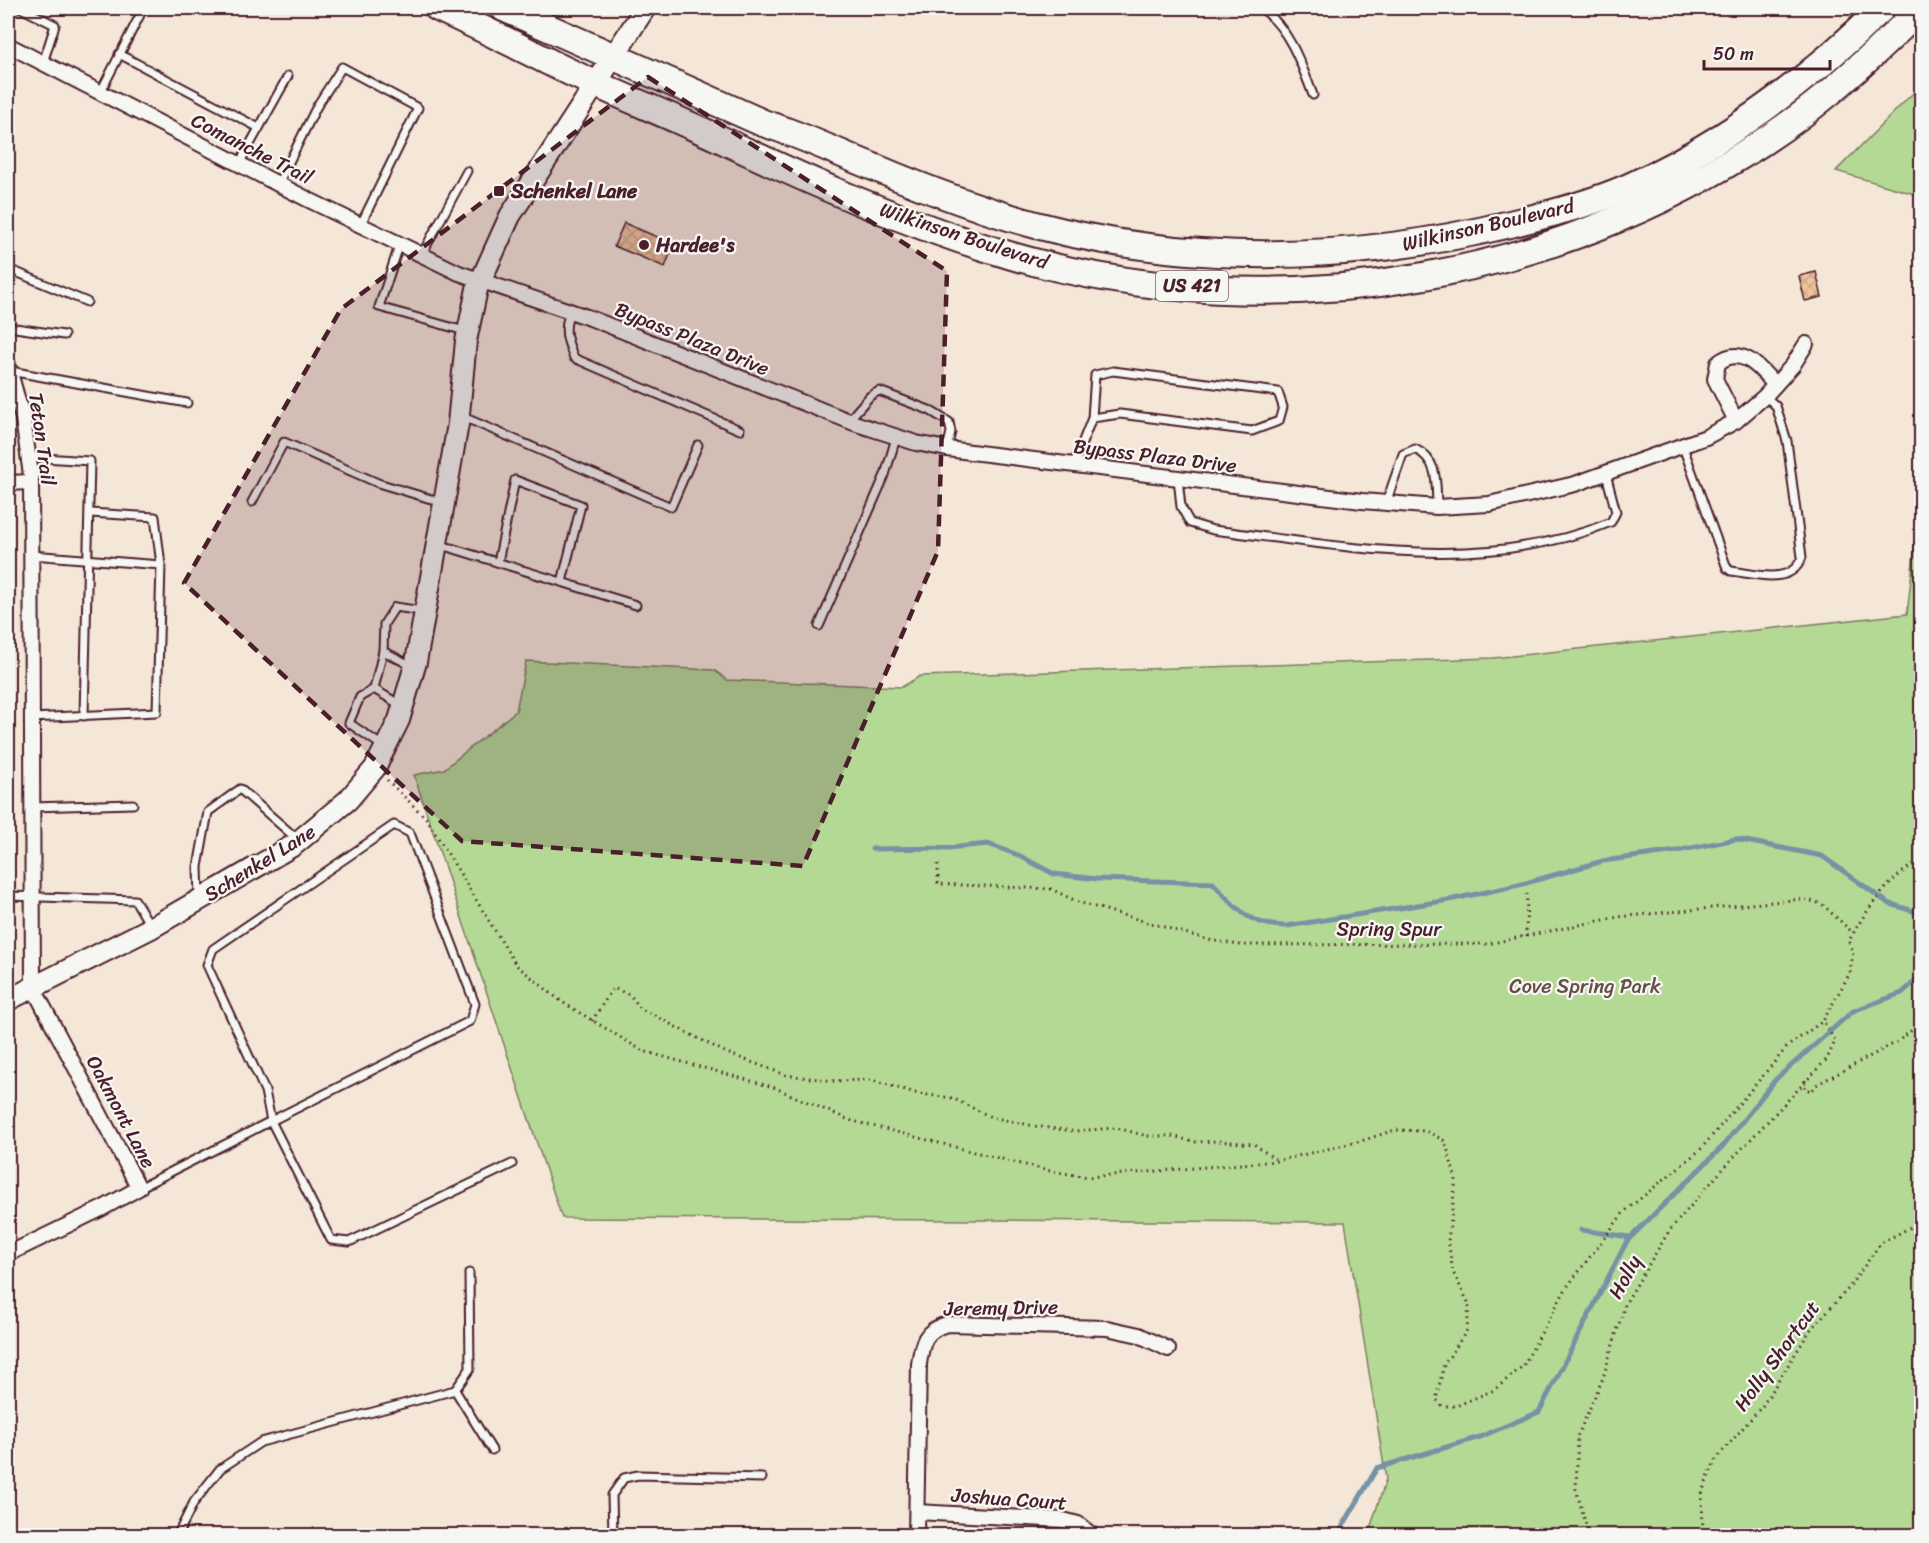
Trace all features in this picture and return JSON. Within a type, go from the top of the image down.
[{"type":"highway","name":"Wilkinson Boulevard","points":[[438,8],[824,187],[918,224],[1014,256],[1115,278],[1168,285],[1255,290],[1333,288],[1389,282],[1500,260],[1605,225],[1706,176],[1800,116],[1844,81],[1921,8]]},
{"type":"highway","name":"Wilkinson Boulevard","points":[[504,8],[763,123],[797,134],[908,182],[993,213],[1039,226],[1134,244],[1232,254],[1332,253],[1435,241],[1533,218],[1629,186],[1756,114],[1834,53],[1882,8]]},
{"type":"street","name":"Schenkel Lane","points":[[8,1000],[199,901],[299,841],[348,800],[375,768],[403,707],[414,667],[459,415],[467,331],[481,281],[510,216],[645,8]]},
{"type":"street","name":"Comanche Trail","points":[[8,45],[399,246],[481,281]]},
{"type":"street","name":"Bypass Plaza Drive","points":[[481,281],[571,311],[848,421],[897,438],[947,449],[1073,466],[1437,507],[1489,504],[1518,499],[1606,474],[1683,447],[1736,421],[1765,396],[1793,365],[1806,344]]},
{"type":"street","points":[[1736,421],[1714,379],[1718,363],[1731,355],[1740,356],[1756,364],[1775,384]]},
{"type":"street","name":"Teton Trail","points":[[8,369],[23,419],[29,457],[33,987]]},
{"type":"street","points":[[8,483],[30,483]]},
{"type":"street","name":"Oakmont Lane","points":[[8,1254],[104,1208],[139,1188],[33,987]]},
{"type":"street","name":"Jeremy Drive","points":[[916,1536],[919,1364],[922,1343],[933,1329],[947,1324],[1107,1328],[1139,1335],[1168,1349]]},
{"type":"street","name":"Joshua Court","points":[[917,1512],[1064,1520],[1078,1524],[1094,1536]]},
{"type":"lane","points":[[21,8],[55,25],[43,63]]},
{"type":"lane","points":[[1261,8],[1273,16],[1297,52],[1313,95]]},
{"type":"lane","points":[[100,93],[140,15]]},
{"type":"lane","points":[[119,54],[259,128]]},
{"type":"lane","points":[[278,184],[317,106],[342,67],[418,108],[360,226]]},
{"type":"lane","points":[[239,164],[288,76]]},
{"type":"lane","points":[[422,256],[467,171]]},
{"type":"lane","points":[[399,246],[379,307],[467,331]]},
{"type":"lane","points":[[8,271],[16,272],[87,302]]},
{"type":"lane","points":[[571,311],[565,322],[566,337],[574,358],[740,430]]},
{"type":"lane","points":[[8,327],[64,335]]},
{"type":"lane","points":[[8,369],[187,403]]},
{"type":"lane","points":[[1073,466],[1092,418],[1095,375],[1113,371],[1278,392],[1283,407],[1279,421],[1252,431],[1120,414],[1092,418]]},
{"type":"lane","points":[[848,421],[870,396],[879,391],[929,410],[949,422],[951,432],[947,449]]},
{"type":"lane","points":[[1683,447],[1727,568],[1731,571],[1787,576],[1798,568],[1802,557],[1787,441],[1776,406],[1765,396]]},
{"type":"lane","points":[[459,415],[671,507],[698,445]]},
{"type":"lane","points":[[819,626],[885,475],[897,438]]},
{"type":"lane","points":[[252,502],[284,442],[378,483],[443,503]]},
{"type":"lane","points":[[1386,503],[1402,454],[1415,450],[1426,454],[1435,472],[1437,507]]},
{"type":"lane","points":[[29,457],[90,461],[84,716]]},
{"type":"lane","points":[[1178,478],[1181,507],[1190,523],[1213,530],[1408,551],[1462,553],[1537,544],[1611,522],[1616,512],[1606,474]]},
{"type":"lane","points":[[498,562],[515,480],[581,505],[562,582]]},
{"type":"lane","points":[[31,718],[157,712],[161,565],[155,517],[90,513]]},
{"type":"lane","points":[[436,543],[636,605]]},
{"type":"lane","points":[[31,555],[161,565]]},
{"type":"lane","points":[[384,747],[349,723],[360,697],[374,689],[383,651],[384,624],[396,607],[425,611]]},
{"type":"lane","points":[[383,651],[414,667]]},
{"type":"lane","points":[[374,689],[403,707]]},
{"type":"lane","points":[[199,901],[198,867],[208,812],[240,789],[299,841]]},
{"type":"lane","points":[[32,807],[133,804]]},
{"type":"lane","points":[[139,1188],[271,1121],[470,1021],[475,1004],[410,833],[394,825],[213,949],[207,965],[265,1091],[271,1121],[331,1240],[349,1242],[512,1164]]},
{"type":"lane","points":[[8,896],[135,900],[151,927]]},
{"type":"lane","points":[[177,1536],[194,1502],[220,1469],[261,1442],[455,1390],[470,1369],[469,1273]]},
{"type":"lane","points":[[455,1390],[492,1450]]},
{"type":"lane","points":[[613,1536],[612,1495],[624,1478],[638,1475],[762,1478]]},
{"type":"path","points":[[375,768],[426,818],[516,965],[562,1002],[643,1051],[773,1087],[849,1120],[1045,1170],[1088,1177],[1277,1161],[1361,1141],[1395,1130],[1426,1131],[1445,1141],[1456,1179],[1448,1241],[1453,1272],[1469,1304],[1467,1330],[1444,1365],[1436,1399],[1442,1406],[1456,1406],[1494,1389],[1523,1366],[1567,1287],[1624,1212],[1700,1150],[1788,1046],[1823,1021],[1850,973],[1853,951],[1849,941],[1853,933],[1889,885],[1908,866],[1922,861]]},
{"type":"path","name":"Spring Spur","points":[[938,864],[938,884],[1051,889],[1078,902],[1209,940],[1239,945],[1487,944],[1618,917],[1803,900],[1822,904],[1853,933]]},
{"type":"path","points":[[1526,937],[1527,894]]},
{"type":"path","points":[[592,1021],[613,988],[630,995],[641,1009],[728,1053],[786,1075],[834,1081],[871,1080],[919,1094],[952,1098],[991,1117],[1034,1126],[1073,1131],[1117,1128],[1147,1136],[1173,1136],[1194,1142],[1254,1144],[1277,1161]]},
{"type":"path","name":"Holly","points":[[1589,1536],[1576,1489],[1578,1435],[1603,1378],[1625,1304],[1669,1231],[1805,1080],[1827,1059],[1835,1041],[1823,1021]]},
{"type":"path","points":[[1805,1080],[1805,1089],[1812,1091],[1816,1085],[1896,1042],[1922,1022]]},
{"type":"path","name":"Holly Shortcut","points":[[1703,1536],[1702,1492],[1716,1459],[1763,1405],[1811,1329],[1847,1290],[1881,1243],[1922,1221]]},
{"type":"highlighted area","points":[[648,77],[947,271],[938,551],[803,866],[462,841],[184,583],[341,309]]},
{"type":"green space","points":[[1921,85],[1921,196],[1836,171]]},
{"type":"green space","name":"Cove Spring Park","points":[[1921,492],[1921,1535],[1368,1535],[1386,1479],[1345,1222],[562,1218],[414,775],[444,769],[516,711],[526,661],[714,670],[727,680],[902,687],[920,676],[1493,658],[1907,614]]},
{"type":"building","name":"Hardee's","points":[[624,223],[674,244],[665,267],[614,246]]},
{"type":"building","points":[[1816,272],[1822,297],[1805,301],[1799,276]]},
{"type":"waterway","points":[[872,849],[948,848],[988,844],[1018,855],[1054,874],[1097,879],[1213,883],[1237,908],[1253,919],[1263,923],[1287,926],[1449,900],[1519,885],[1603,861],[1677,851],[1736,839],[1822,856],[1888,903],[1922,914]]},
{"type":"waterway","points":[[1337,1536],[1377,1468],[1480,1437],[1539,1412],[1627,1241],[1722,1147],[1776,1079],[1853,1011],[1902,993],[1922,975]]},
{"type":"waterway","points":[[1581,1230],[1630,1237]]},
{"type":"place","name":"Schenkel Lane","points":[[499,191]]},
{"type":"place","name":"Hardee's","points":[[644,245]]}]
